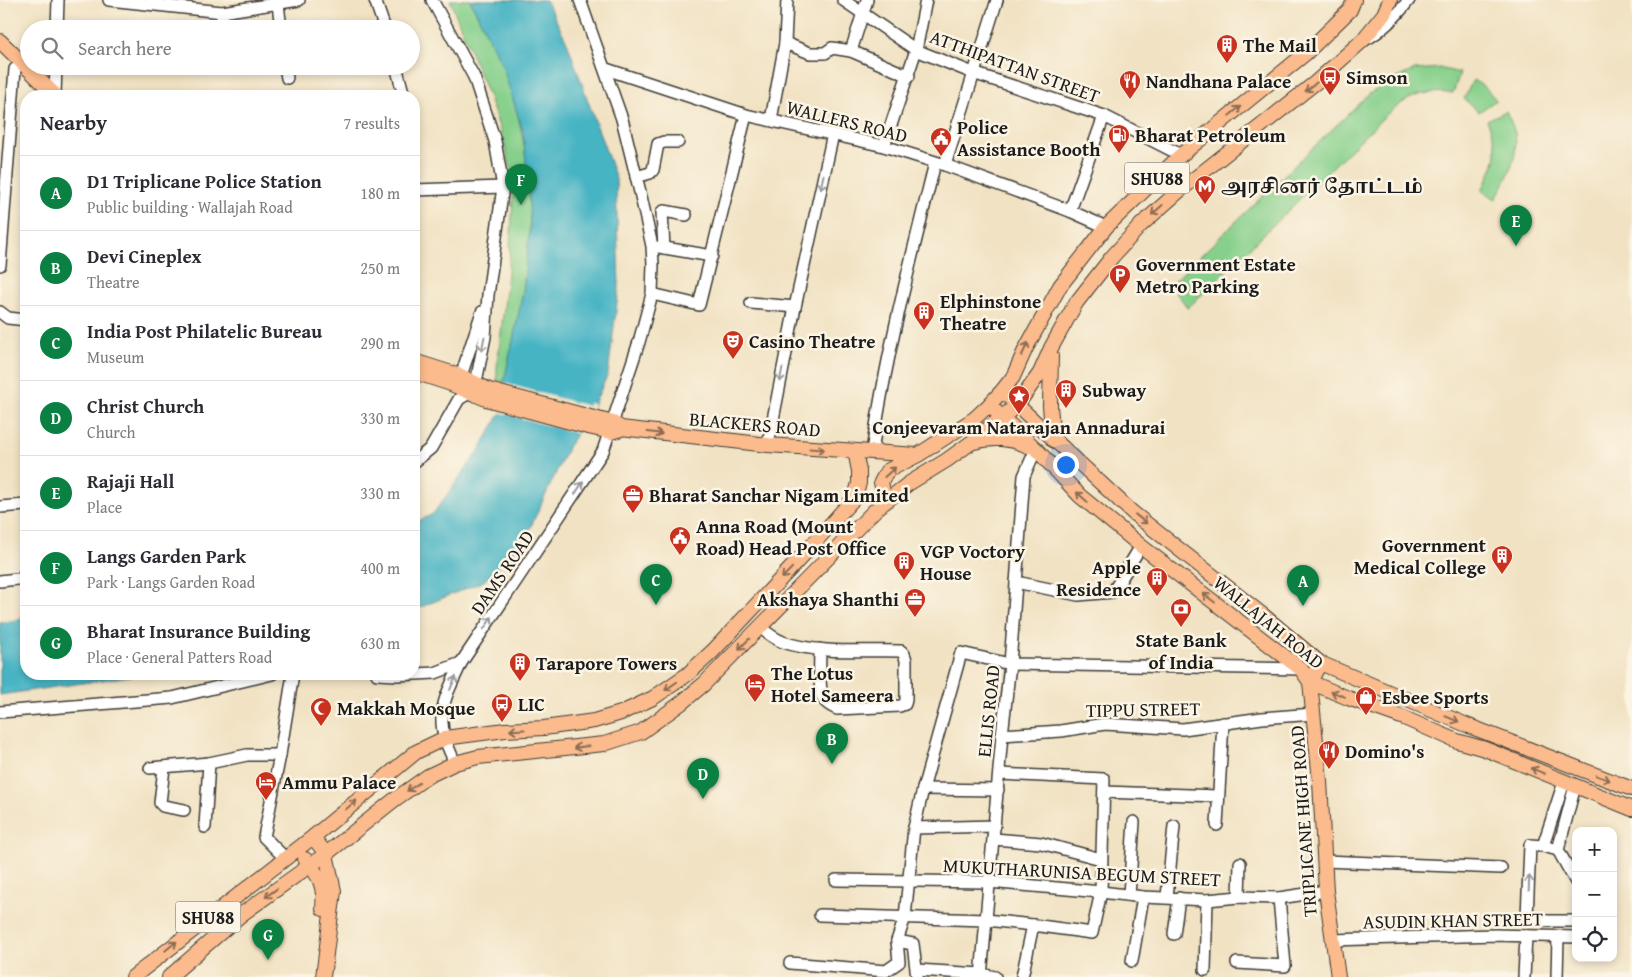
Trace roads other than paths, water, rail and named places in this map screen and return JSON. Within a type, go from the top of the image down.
[{"type":"main road","name":"SHU88","points":[[918,455],[974,419],[1002,391],[1012,376],[1060,286],[1106,227],[1181,155],[1306,53],[1350,10],[1354,0]]},
{"type":"main road","name":"SHU88","points":[[169,977],[242,914],[326,854],[394,800],[428,776],[455,763],[478,757],[604,744],[641,732],[680,704],[704,684],[881,505],[908,484],[972,442],[1017,405],[1040,373],[1051,348],[1076,303],[1112,257],[1141,225],[1179,191],[1315,83],[1360,43],[1384,14],[1390,0]]},
{"type":"main road","points":[[0,41],[20,63]]},
{"type":"main road","points":[[0,54],[20,73]]},
{"type":"main road","points":[[23,75],[43,90]]},
{"type":"main road","points":[[32,75],[45,90]]},
{"type":"main road","points":[[1051,348],[1050,406],[1053,440]]},
{"type":"main road","points":[[420,365],[464,387]]},
{"type":"main road","points":[[420,374],[464,387]]},
{"type":"main road","name":"BLACKERS ROAD","points":[[464,387],[590,423],[615,428],[768,445],[918,455]]},
{"type":"main road","name":"WALLAJAH ROAD","points":[[1002,391],[1133,513],[1264,616],[1320,663],[1469,726],[1632,789]]},
{"type":"main road","name":"WALLAJAH ROAD","points":[[989,405],[1080,496],[1140,546],[1301,669],[1310,682],[1404,718],[1457,741],[1485,749],[1632,809]]},
{"type":"main road","points":[[972,442],[987,438],[1013,440],[1036,450]]},
{"type":"main road","points":[[855,451],[859,483],[854,497],[881,505],[881,482],[887,471],[918,455]]},
{"type":"main road","name":"SHU88","points":[[133,977],[313,837],[416,752],[445,738],[505,730],[544,728],[599,719],[628,710],[653,698],[688,674],[713,650],[806,552],[854,497]]},
{"type":"main road","points":[[1310,682],[1320,663]]},
{"type":"main road","name":"TRIPLICANE HIGH ROAD","points":[[1310,682],[1314,714],[1326,891],[1338,977]]},
{"type":"main road","points":[[599,719],[620,739],[628,710]]},
{"type":"main road","points":[[313,837],[326,854],[334,891],[323,977]]},
{"type":"main road","points":[[297,849],[320,879],[324,894],[314,977]]},
{"type":"street","points":[[57,20],[58,0]]},
{"type":"street","points":[[109,0],[193,4],[222,12],[247,4],[278,4],[299,0]]},
{"type":"street","points":[[375,0],[381,20]]},
{"type":"street","points":[[420,457],[431,448],[464,387],[488,296],[503,187],[495,141],[474,77],[432,0]]},
{"type":"street","name":"DAMS ROAD","points":[[455,763],[445,738],[442,718],[445,701],[461,663],[603,451],[615,428],[652,294],[652,246],[622,118],[580,0]]},
{"type":"street","points":[[771,120],[785,43],[787,0]]},
{"type":"street","name":"ATTHIPATTAN STREET","points":[[843,0],[916,50],[973,73],[1104,116],[1181,155]]},
{"type":"street","points":[[851,51],[867,0]]},
{"type":"street","points":[[884,146],[909,76],[926,0]]},
{"type":"street","points":[[872,452],[880,398],[909,266],[940,164],[973,73],[993,0]]},
{"type":"street","points":[[1360,43],[1380,32],[1409,0]]},
{"type":"street","points":[[278,4],[280,20]]},
{"type":"street","points":[[222,12],[222,20]]},
{"type":"street","points":[[785,43],[810,53],[825,53],[832,48],[851,51],[909,76]]},
{"type":"street","points":[[0,265],[15,69]]},
{"type":"street","name":"WALLERS ROAD","points":[[606,69],[746,115],[884,146],[1070,211],[1106,227]]},
{"type":"street","points":[[52,90],[54,75]]},
{"type":"street","points":[[398,75],[402,90]]},
{"type":"street","points":[[652,294],[700,305],[746,115]]},
{"type":"street","points":[[1070,211],[1104,116]]},
{"type":"street","points":[[768,445],[795,307],[833,134]]},
{"type":"street","points":[[636,177],[650,173],[653,170],[658,144],[678,142]]},
{"type":"street","points":[[420,190],[503,187]]},
{"type":"street","points":[[664,248],[662,212],[686,215]]},
{"type":"street","points":[[652,246],[712,256]]},
{"type":"street","points":[[751,303],[795,307]]},
{"type":"street","points":[[0,312],[8,318],[20,319]]},
{"type":"street","name":"ELLIS ROAD","points":[[981,976],[1010,664],[1024,476],[1036,450]]},
{"type":"street","points":[[0,507],[20,506]]},
{"type":"street","points":[[1016,582],[1078,595],[1113,592],[1140,546]]},
{"type":"street","points":[[0,581],[20,579]]},
{"type":"street","points":[[760,627],[770,635],[785,642],[820,649],[901,651],[906,660],[906,700],[904,704],[900,706],[837,710],[828,705],[821,692],[820,649]]},
{"type":"street","points":[[790,963],[825,972],[885,974],[899,962],[896,941],[905,917],[914,828],[961,653],[1010,664],[1301,669]]},
{"type":"street","points":[[420,674],[435,673],[461,663]]},
{"type":"street","points":[[0,712],[172,698],[247,680]]},
{"type":"street","points":[[285,858],[264,837],[292,680]]},
{"type":"street","name":"TIPPU STREET","points":[[1002,735],[1061,731],[1105,724],[1183,729],[1262,718],[1314,714]]},
{"type":"street","points":[[1217,825],[1223,724]]},
{"type":"street","points":[[150,768],[209,763],[247,755],[280,755]]},
{"type":"street","points":[[206,827],[209,763]]},
{"type":"street","points":[[164,768],[160,803],[163,806],[184,810]]},
{"type":"street","points":[[820,914],[986,920],[1092,934],[1101,892],[1104,779],[1000,774]]},
{"type":"street","points":[[1543,846],[1570,784]]},
{"type":"street","points":[[1570,784],[1558,850],[1572,875]]},
{"type":"street","points":[[923,789],[998,790]]},
{"type":"street","points":[[1104,792],[1218,796]]},
{"type":"street","points":[[1130,895],[1134,822]]},
{"type":"street","points":[[914,828],[995,826]]},
{"type":"street","points":[[1167,897],[1174,826]]},
{"type":"street","points":[[994,839],[1041,843],[1101,859]]},
{"type":"street","points":[[1558,850],[1530,845],[1527,917],[1547,922],[1572,920]]},
{"type":"street","points":[[1324,861],[1501,868]]},
{"type":"street","points":[[1239,897],[1240,863]]},
{"type":"street","name":"MUKUTHARUNISA BEGUM STREET","points":[[836,880],[989,882],[1144,897],[1207,900],[1239,897],[1280,898],[1326,891]]},
{"type":"street","points":[[1132,961],[1144,897]]},
{"type":"street","points":[[1174,934],[1179,898]]},
{"type":"street","points":[[1238,963],[1285,966],[1280,898]]},
{"type":"street","points":[[1205,970],[1207,900]]},
{"type":"street","points":[[1022,977],[1033,925]]},
{"type":"street","name":"ASUDIN KHAN STREET","points":[[1332,940],[1495,935],[1572,937]]},
{"type":"street","points":[[1524,977],[1526,936]]},
{"type":"street","points":[[1557,977],[1558,937]]},
{"type":"street","points":[[896,941],[914,944],[917,973],[996,977]]},
{"type":"water","points":[[470,0],[546,0],[567,42],[616,179],[619,287],[608,374],[594,404],[591,418],[577,433],[568,447],[525,539],[484,581],[420,608],[420,520],[433,514],[478,452],[503,409],[504,382],[523,292],[530,226],[528,183],[523,132],[502,65]]},
{"type":"water","points":[[20,619],[20,680],[103,680],[0,695],[0,623]]},
{"type":"place","name":"The Mail","points":[[1227,64]]},
{"type":"place","name":"Simson","points":[[1330,96]]},
{"type":"place","name":"Nandhana Palace","points":[[1130,100]]},
{"type":"place","name":"Bharat Petroleum","points":[[1119,154]]},
{"type":"place","name":"Police Assistance Booth","points":[[941,157]]},
{"type":"place","name":"Langs Garden Park","points":[[521,205]]},
{"type":"place","name":"அரசினர் தோட்டம்","points":[[1205,205]]},
{"type":"place","name":"Rajaji Hall","points":[[1516,246]]},
{"type":"place","name":"Government Estate Metro Parking","points":[[1120,294]]},
{"type":"place","name":"Elphinstone Theatre","points":[[924,331]]},
{"type":"place","name":"Casino Theatre","points":[[733,360]]},
{"type":"place","name":"Subway","points":[[1066,409]]},
{"type":"place","name":"Conjeevaram Natarajan Annadurai","points":[[1019,415]]},
{"type":"place","name":"Bharat Sanchar Nigam Limited","points":[[633,514]]},
{"type":"place","name":"Anna Road (Mount Road) Head Post Office","points":[[680,556]]},
{"type":"place","name":"Government Medical College","points":[[1502,575]]},
{"type":"place","name":"VGP Voctory House","points":[[904,581]]},
{"type":"place","name":"Apple Residence","points":[[1157,597]]},
{"type":"place","name":"India Post Philatelic Bureau","points":[[656,605]]},
{"type":"place","name":"D1 Triplicane Police Station","points":[[1303,606]]},
{"type":"place","name":"Akshaya Shanthi","points":[[915,618]]},
{"type":"place","name":"State Bank of India","points":[[1181,628]]},
{"type":"place","name":"Tarapore Towers","points":[[520,682]]},
{"type":"place","name":"The Lotus Hotel Sameera","points":[[755,703]]},
{"type":"place","name":"Esbee Sports","points":[[1366,716]]},
{"type":"place","name":"LIC","points":[[502,723]]},
{"type":"place","name":"Makkah Mosque","points":[[321,727]]},
{"type":"place","name":"Devi Cineplex","points":[[832,764]]},
{"type":"place","name":"Domino's","points":[[1329,770]]},
{"type":"place","name":"Christ Church","points":[[703,799]]},
{"type":"place","name":"Ammu Palace","points":[[266,801]]},
{"type":"place","name":"Bharat Insurance Building","points":[[268,960]]}]
